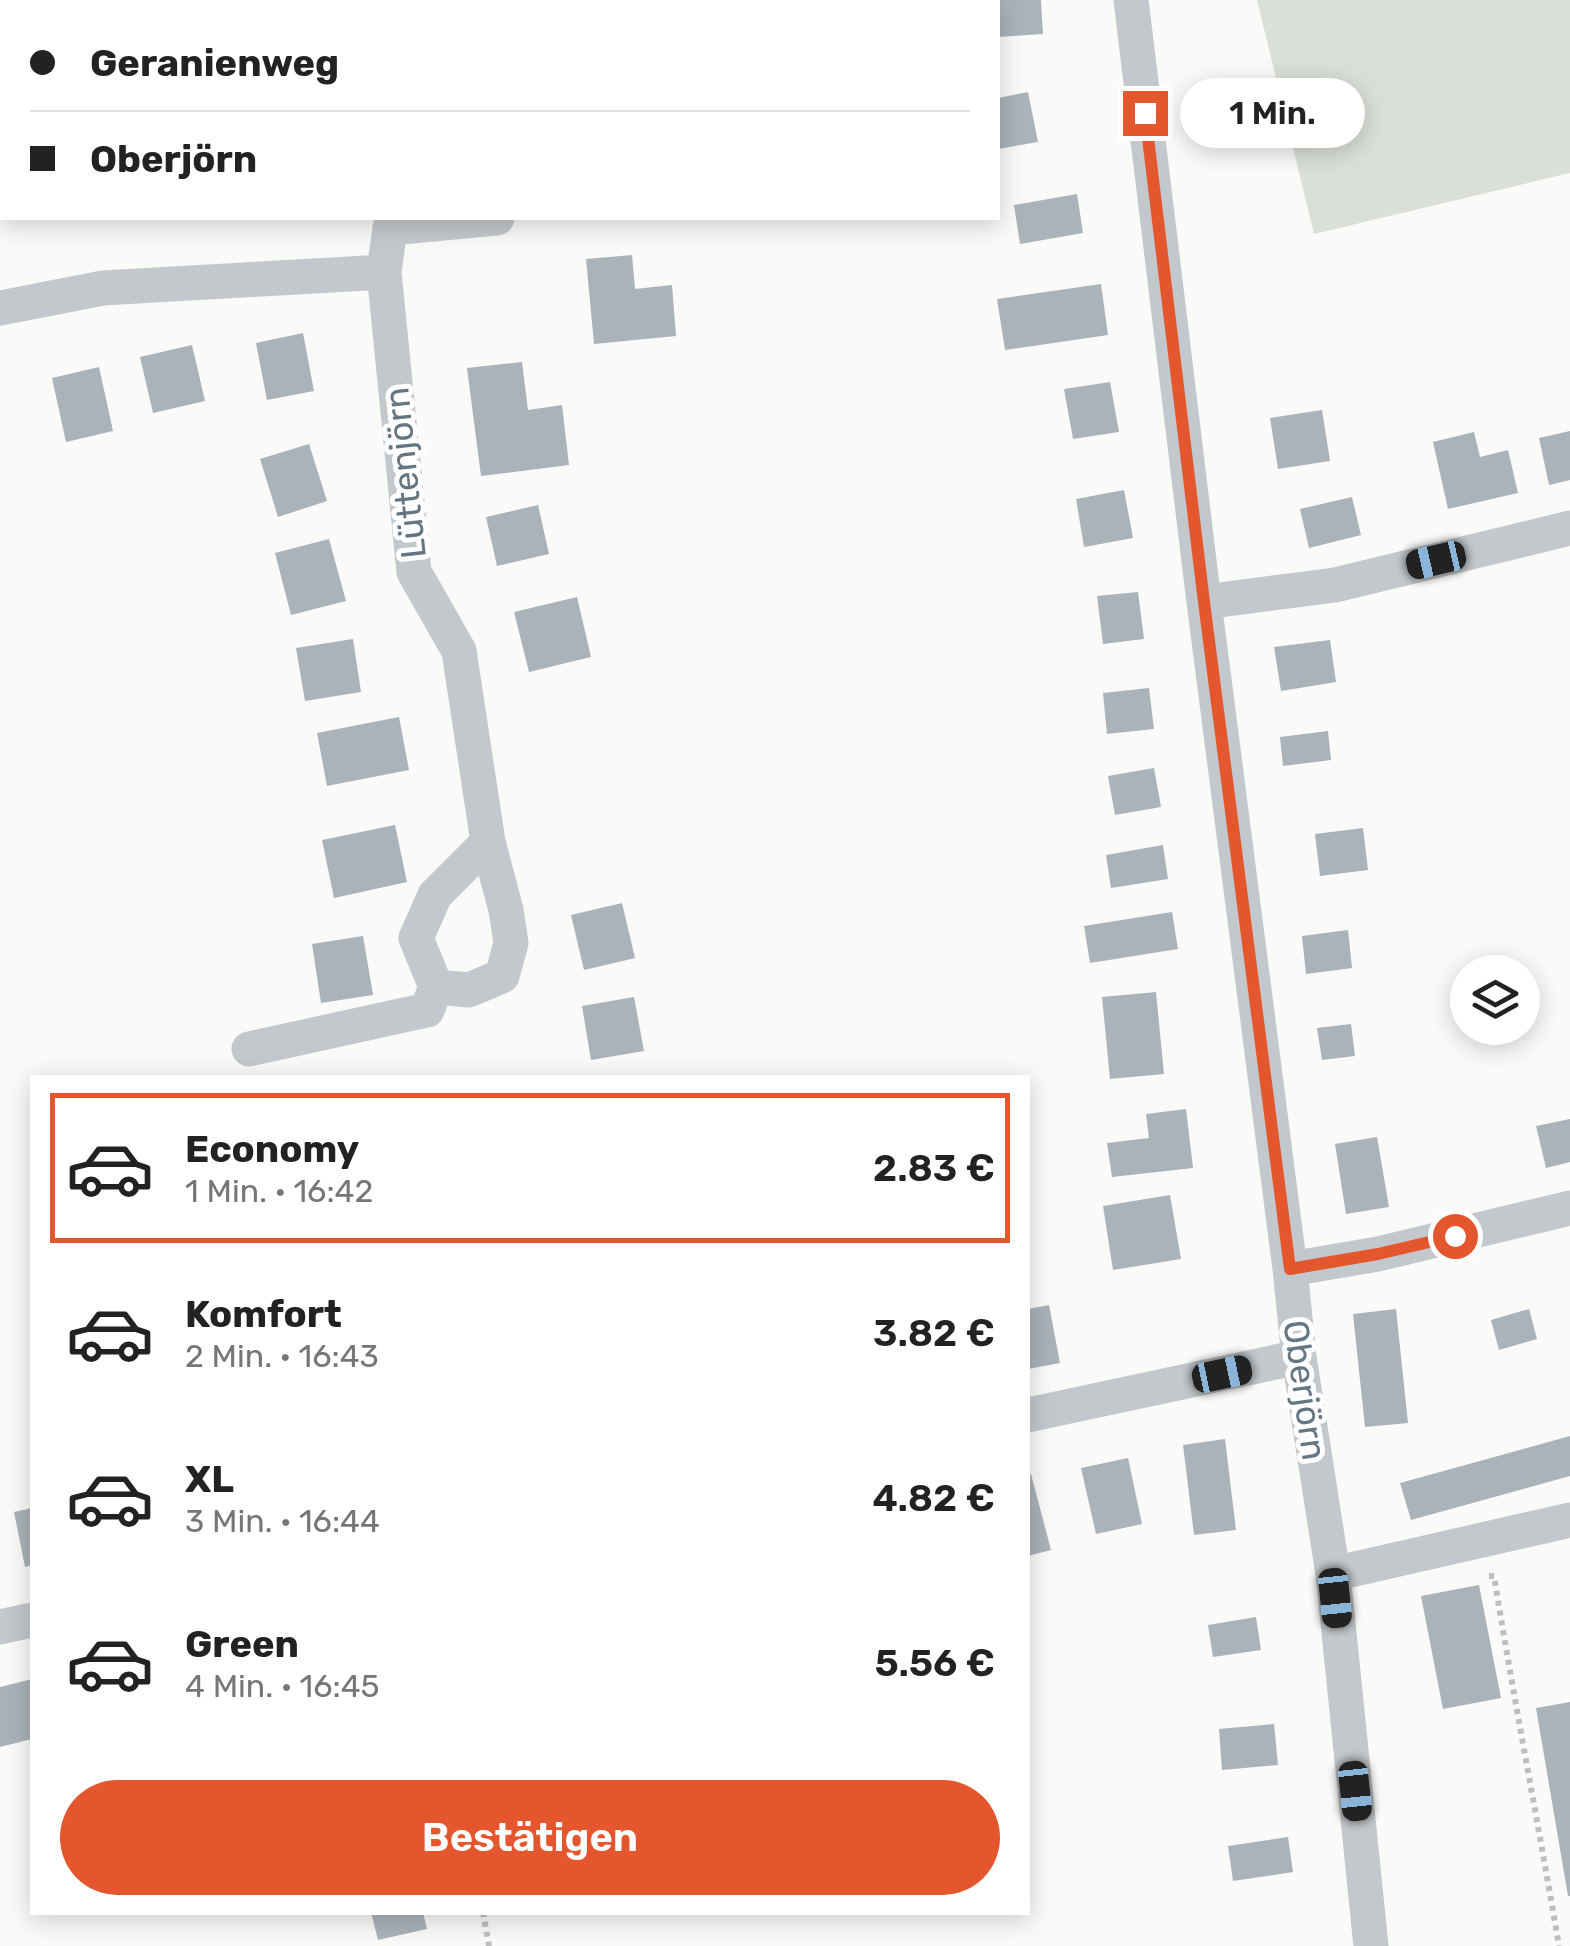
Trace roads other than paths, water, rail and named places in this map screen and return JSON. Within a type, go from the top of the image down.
[{"type":"street","name":"Oberjörn","points":[[1131,0],[1299,1358],[1332,1574],[1371,1946]]},
{"type":"street","name":"Lüttenjörn","points":[[436,987],[469,990],[502,976],[511,943],[488,842],[459,651],[414,572],[384,272],[390,228],[475,220]]},
{"type":"street","points":[[0,308],[103,288],[384,272]]},
{"type":"street","points":[[1204,602],[1335,584],[1570,528]]},
{"type":"street","points":[[249,1049],[427,1010],[436,987],[416,938],[435,895],[488,842]]},
{"type":"street","points":[[1290,1269],[1378,1254],[1570,1208]]},
{"type":"street","points":[[1030,1415],[1299,1358]]},
{"type":"street","points":[[1332,1574],[1570,1520]]},
{"type":"street","points":[[0,1626],[30,1620]]}]
